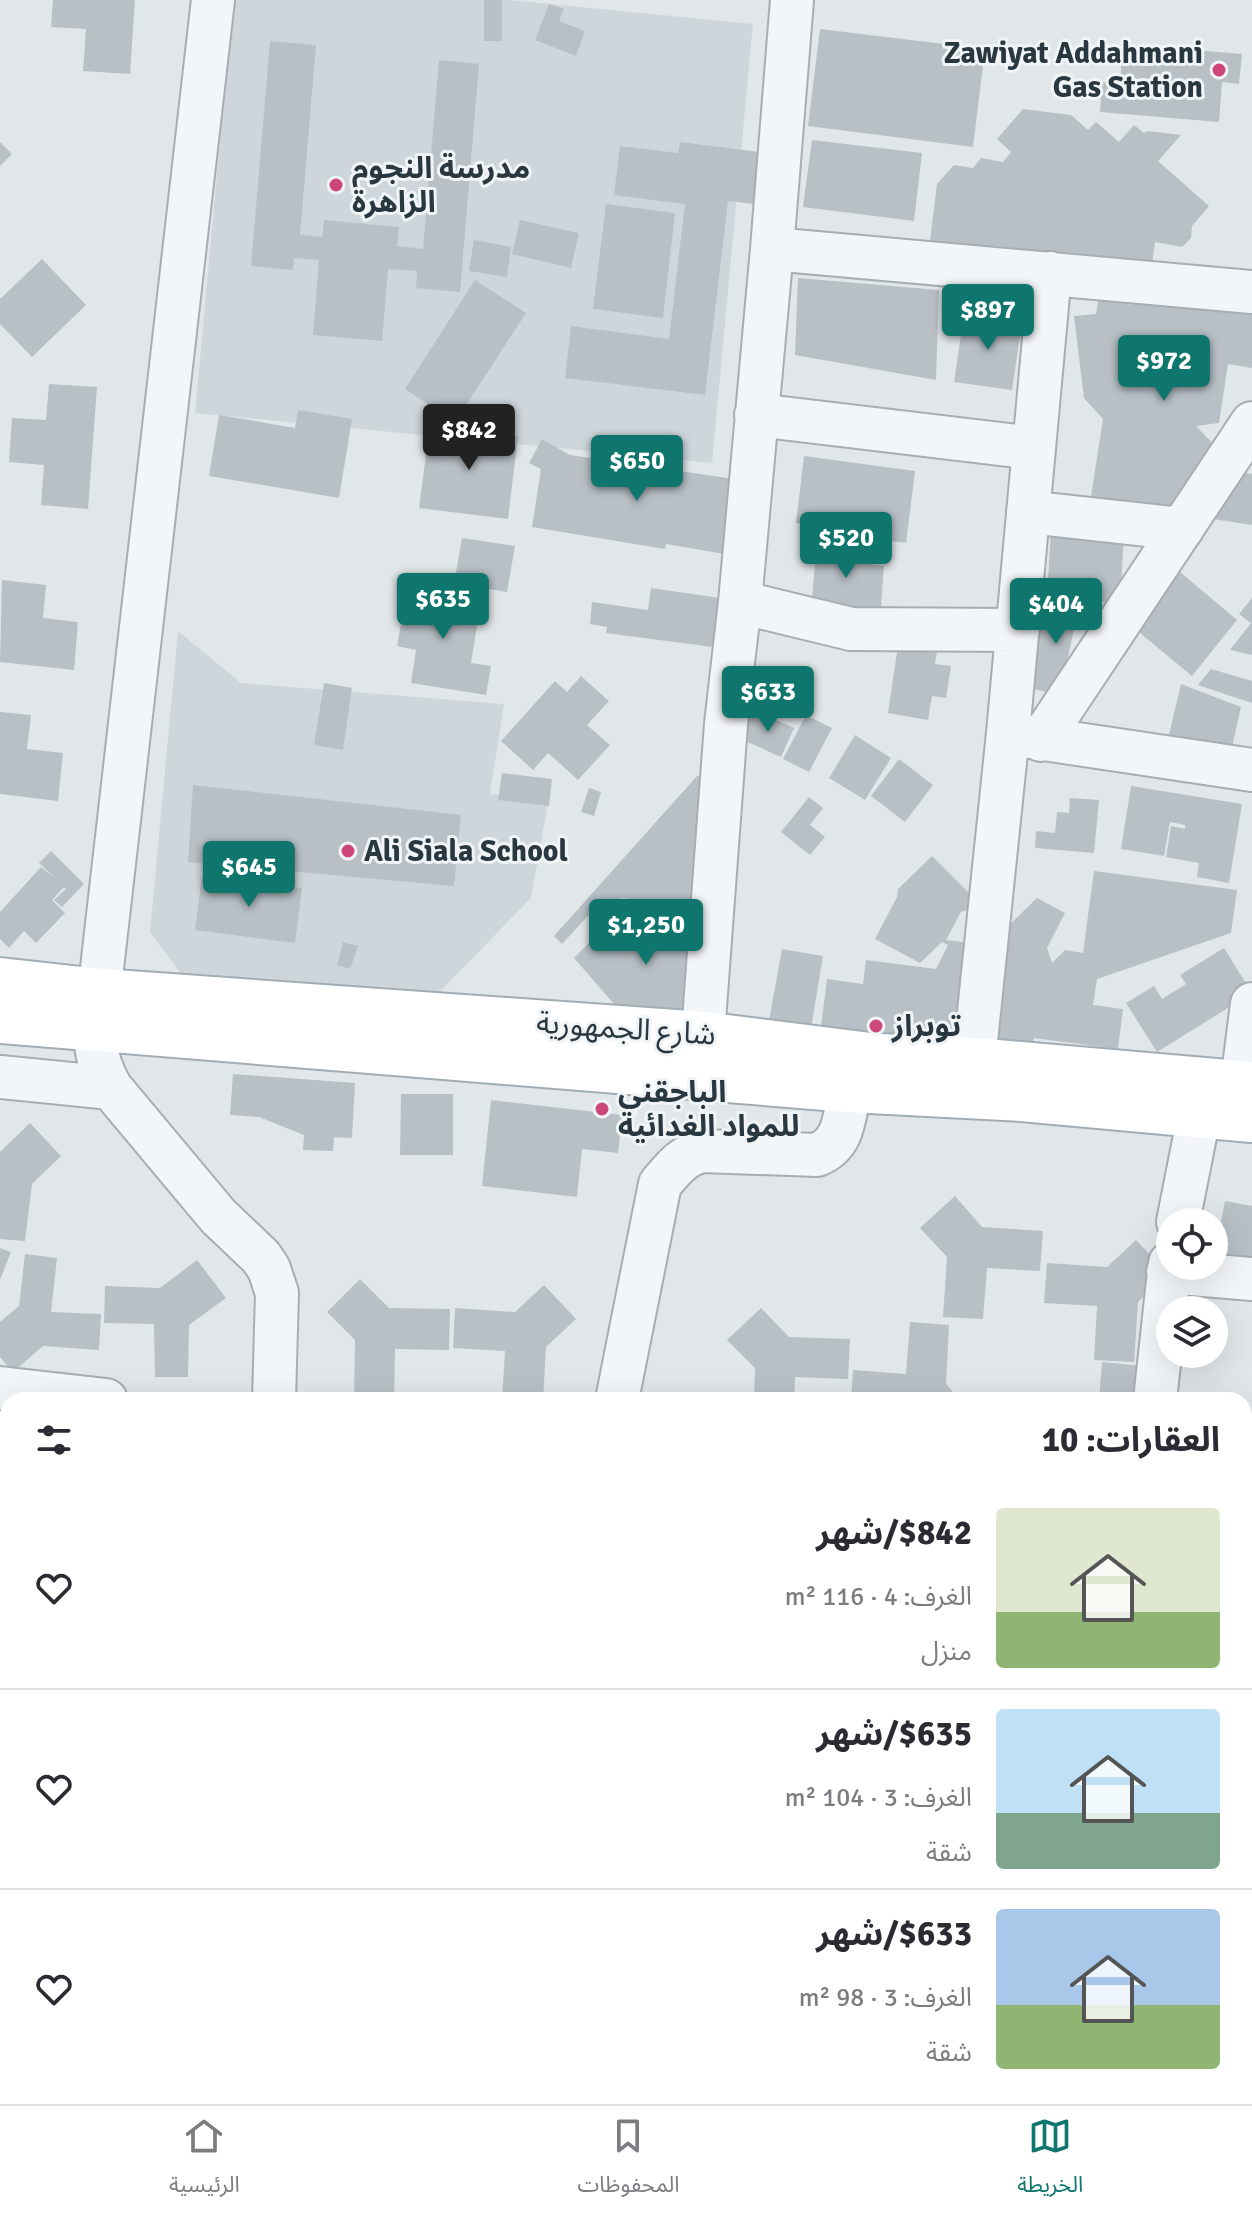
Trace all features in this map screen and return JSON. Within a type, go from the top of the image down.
[{"type":"main road","name":"شارع الجمهورية","points":[[0,980],[97,1010],[850,1090],[1022,1099],[1199,1116],[1249,1096]]},
{"type":"main road","name":"شارع الجمهورية","points":[[0,1021],[97,1010],[703,1034],[878,1056],[974,1060],[1249,1096]]},
{"type":"street","points":[[213,0],[97,1010],[98,1059],[111,1088],[218,1216],[261,1257],[269,1269],[277,1293],[274,1392]]},
{"type":"street","points":[[703,1034],[726,724],[740,602],[792,0]]},
{"type":"street","points":[[772,249],[1252,292]]},
{"type":"street","points":[[974,1060],[1025,737],[1018,630],[1050,273]]},
{"type":"street","points":[[756,415],[1034,448]]},
{"type":"street","points":[[1025,737],[1182,529],[1252,423]]},
{"type":"street","points":[[1028,512],[1182,529]]},
{"type":"street","points":[[740,602],[851,629],[1018,630]]},
{"type":"street","points":[[1025,737],[1252,770]]},
{"type":"street","points":[[1249,1096],[1252,1004]]},
{"type":"street","points":[[0,1077],[111,1088]]},
{"type":"street","points":[[619,1392],[660,1184],[676,1165],[691,1154],[703,1151],[817,1155],[830,1150],[838,1142],[850,1090]]},
{"type":"street","points":[[1181,1208],[1199,1116]]},
{"type":"street","points":[[1228,1276],[1252,1279]]},
{"type":"street","points":[[1156,1392],[1168,1280]]},
{"type":"street","points":[[0,1388],[35,1392]]},
{"type":"shaded area","points":[[233,0],[509,0],[753,24],[712,463],[195,413]]},
{"type":"shaded area","name":"Ali Siala School","points":[[178,631],[241,683],[504,704],[490,794],[548,803],[531,898],[430,1002],[188,983],[150,932]]},
{"type":"building","points":[[53,0],[135,0],[130,74],[83,71],[86,29],[51,27]]},
{"type":"building","points":[[484,0],[502,0],[502,41],[484,41]]},
{"type":"building","points":[[549,4],[564,9],[559,21],[585,31],[576,56],[535,40]]},
{"type":"building","points":[[820,29],[985,49],[973,147],[808,126]]},
{"type":"building","points":[[270,41],[316,45],[300,235],[322,237],[324,220],[399,227],[397,246],[423,249],[439,60],[479,64],[460,292],[416,288],[417,271],[388,269],[382,341],[313,335],[319,260],[294,258],[293,270],[251,266]]},
{"type":"building","points":[[1123,44],[1242,54],[1239,84],[1222,82],[1219,122],[1100,112],[1102,82],[1120,83]]},
{"type":"building","points":[[1023,109],[1071,115],[1088,130],[1096,122],[1119,142],[1134,125],[1144,133],[1181,135],[1158,161],[1209,206],[1192,226],[1191,238],[1182,247],[1155,242],[1151,272],[930,241],[937,184],[954,165],[973,168],[981,158],[1003,162],[1011,152],[997,139]]},
{"type":"building","points":[[812,140],[922,153],[914,221],[803,207]]},
{"type":"building","points":[[0,142],[12,154],[0,166]]},
{"type":"building","points":[[680,142],[760,152],[754,204],[728,201],[705,395],[565,378],[571,326],[669,339],[685,204],[614,195],[620,146],[678,153]]},
{"type":"building","points":[[606,204],[675,213],[663,318],[593,309]]},
{"type":"building","points":[[520,220],[579,233],[571,268],[512,254]]},
{"type":"building","points":[[474,240],[511,247],[507,277],[469,271]]},
{"type":"building","points":[[42,259],[86,305],[32,357],[0,324],[0,299]]},
{"type":"building","points":[[798,278],[939,290],[936,380],[795,355]]},
{"type":"building","points":[[475,280],[526,313],[455,422],[405,389]]},
{"type":"building","points":[[1100,289],[1118,292],[1130,305],[1144,292],[1252,309],[1252,368],[1228,364],[1219,423],[1196,426],[1240,472],[1252,474],[1252,525],[1168,512],[1089,509],[1103,419],[1084,398],[1074,316],[1096,314]]},
{"type":"building","points":[[964,314],[1022,323],[1012,390],[954,382]]},
{"type":"building","points":[[49,384],[97,387],[88,509],[41,505],[44,465],[9,462],[12,418],[46,420]]},
{"type":"building","points":[[298,410],[352,419],[339,498],[209,476],[219,415],[295,428]]},
{"type":"building","points":[[430,424],[518,436],[508,519],[419,508]]},
{"type":"building","points":[[542,439],[570,455],[748,481],[736,556],[666,544],[665,549],[532,527],[541,469],[529,463]]},
{"type":"building","points":[[804,456],[915,471],[906,543],[858,537],[859,531],[796,523]]},
{"type":"building","points":[[1051,531],[1124,535],[1120,603],[1047,598]]},
{"type":"building","points":[[462,538],[515,546],[507,592],[454,583]]},
{"type":"building","points":[[817,539],[870,543],[868,564],[884,566],[880,618],[811,612]]},
{"type":"building","points":[[1180,572],[1237,620],[1192,676],[1134,628]]},
{"type":"building","points":[[2,580],[46,585],[43,618],[78,622],[74,670],[0,662]]},
{"type":"building","points":[[651,588],[720,598],[713,647],[606,633],[607,627],[590,624],[592,602],[648,610]]},
{"type":"building","points":[[407,589],[481,601],[471,663],[491,666],[486,695],[411,683],[416,650],[397,646]]},
{"type":"building","points":[[1252,598],[1252,655],[1230,650],[1251,623],[1239,614]]},
{"type":"building","points":[[1047,601],[1095,611],[1092,622],[1076,619],[1060,695],[1029,688]]},
{"type":"building","points":[[899,639],[938,645],[935,664],[951,666],[946,698],[932,696],[928,720],[888,713]]},
{"type":"building","points":[[1211,669],[1252,681],[1252,703],[1198,685]]},
{"type":"building","points":[[581,676],[609,701],[587,725],[610,745],[578,780],[548,753],[533,770],[501,741],[555,681],[567,692]]},
{"type":"building","points":[[324,683],[352,688],[343,750],[314,745]]},
{"type":"building","points":[[1181,684],[1241,707],[1230,756],[1168,739]]},
{"type":"building","points":[[754,710],[794,728],[781,757],[741,739]]},
{"type":"building","points":[[0,712],[31,715],[27,749],[63,753],[58,801],[0,794]]},
{"type":"building","points":[[806,715],[832,728],[809,772],[783,759]]},
{"type":"building","points":[[855,735],[891,758],[865,800],[829,778]]},
{"type":"building","points":[[899,759],[933,785],[905,822],[871,796]]},
{"type":"building","points":[[502,773],[552,779],[549,806],[498,800]]},
{"type":"building","points":[[697,776],[712,778],[695,916],[671,913],[660,903],[621,898],[610,910],[595,908],[562,944],[554,936]]},
{"type":"building","points":[[193,785],[461,815],[454,886],[188,862]]},
{"type":"building","points":[[1131,786],[1242,804],[1229,883],[1197,877],[1199,863],[1166,857],[1171,826],[1185,829],[1185,825],[1170,822],[1164,856],[1121,849]]},
{"type":"building","points":[[589,788],[601,792],[594,816],[581,812]]},
{"type":"building","points":[[809,797],[823,808],[810,825],[825,837],[810,855],[781,832]]},
{"type":"building","points":[[1070,798],[1099,800],[1094,853],[1035,848],[1036,831],[1055,833],[1057,812],[1069,813]]},
{"type":"building","points":[[51,851],[84,884],[62,907],[54,900],[66,889],[64,887],[52,900],[65,913],[36,943],[24,931],[9,948],[0,939],[0,912],[41,867],[56,879],[39,863]]},
{"type":"building","points":[[932,856],[981,905],[961,912],[946,940],[989,945],[1037,898],[1065,913],[1047,948],[1052,963],[1065,950],[1083,953],[1094,871],[1237,890],[1231,933],[1097,979],[1093,1005],[1123,1009],[1118,1049],[1034,1038],[1031,1055],[821,1027],[827,979],[863,984],[866,960],[936,969],[948,945],[942,942],[920,963],[875,939],[897,897],[898,889]]},
{"type":"building","points":[[202,876],[302,888],[295,943],[195,930]]},
{"type":"building","points":[[621,910],[700,936],[701,1021],[621,1012],[574,958]]},
{"type":"building","points":[[343,942],[358,946],[350,969],[337,965]]},
{"type":"building","points":[[1224,948],[1252,993],[1157,1052],[1126,1003],[1154,986],[1162,999],[1186,984],[1180,975]]},
{"type":"building","points":[[782,949],[823,956],[811,1028],[769,1021]]},
{"type":"building","points":[[233,1074],[355,1083],[352,1138],[334,1137],[333,1151],[303,1150],[304,1135],[259,1117],[230,1115]]},
{"type":"building","points":[[401,1094],[453,1094],[453,1155],[400,1155]]},
{"type":"building","points":[[491,1100],[622,1115],[618,1153],[582,1149],[577,1197],[482,1186]]},
{"type":"building","points":[[30,1123],[61,1156],[32,1184],[25,1241],[0,1239],[0,1152]]},
{"type":"building","points":[[955,1196],[982,1227],[1043,1231],[1040,1271],[987,1268],[983,1319],[943,1317],[947,1257],[920,1228]]},
{"type":"building","points":[[1225,1201],[1252,1206],[1252,1258],[1236,1255],[1233,1269],[1228,1268],[1228,1208],[1224,1208]]},
{"type":"building","points":[[1136,1240],[1156,1261],[1156,1280],[1162,1280],[1138,1302],[1134,1362],[1094,1360],[1097,1306],[1044,1303],[1047,1263],[1107,1267]]},
{"type":"building","points":[[0,1248],[11,1252],[0,1280]]},
{"type":"building","points":[[25,1254],[57,1258],[51,1312],[101,1314],[99,1350],[43,1346],[13,1372],[0,1357],[0,1322],[19,1306]]},
{"type":"building","points":[[197,1260],[226,1298],[189,1325],[188,1377],[155,1377],[154,1324],[104,1323],[105,1286],[160,1288]]},
{"type":"building","points":[[360,1279],[389,1308],[450,1309],[449,1350],[395,1349],[394,1392],[354,1392],[355,1340],[327,1312]]},
{"type":"building","points":[[544,1285],[576,1319],[546,1347],[543,1392],[502,1392],[505,1351],[453,1348],[455,1308],[515,1312]]},
{"type":"building","points":[[761,1308],[789,1337],[850,1339],[848,1379],[795,1377],[794,1392],[754,1392],[755,1368],[727,1340]]},
{"type":"building","points":[[910,1322],[949,1325],[946,1384],[953,1392],[852,1392],[853,1370],[906,1374]]},
{"type":"building","points":[[1102,1362],[1141,1366],[1139,1392],[1100,1392]]},
{"type":"place","name":"Zawiyat Addahmani Gas Station","points":[[1219,70]]},
{"type":"place","name":"مدرسة النجوم الزاهرة","points":[[336,185]]},
{"type":"place","name":"Ali Siala School","points":[[348,851]]},
{"type":"place","name":"توبراز","points":[[876,1026]]},
{"type":"place","name":"الباجقني للمواد الغدائية","points":[[602,1109]]}]
